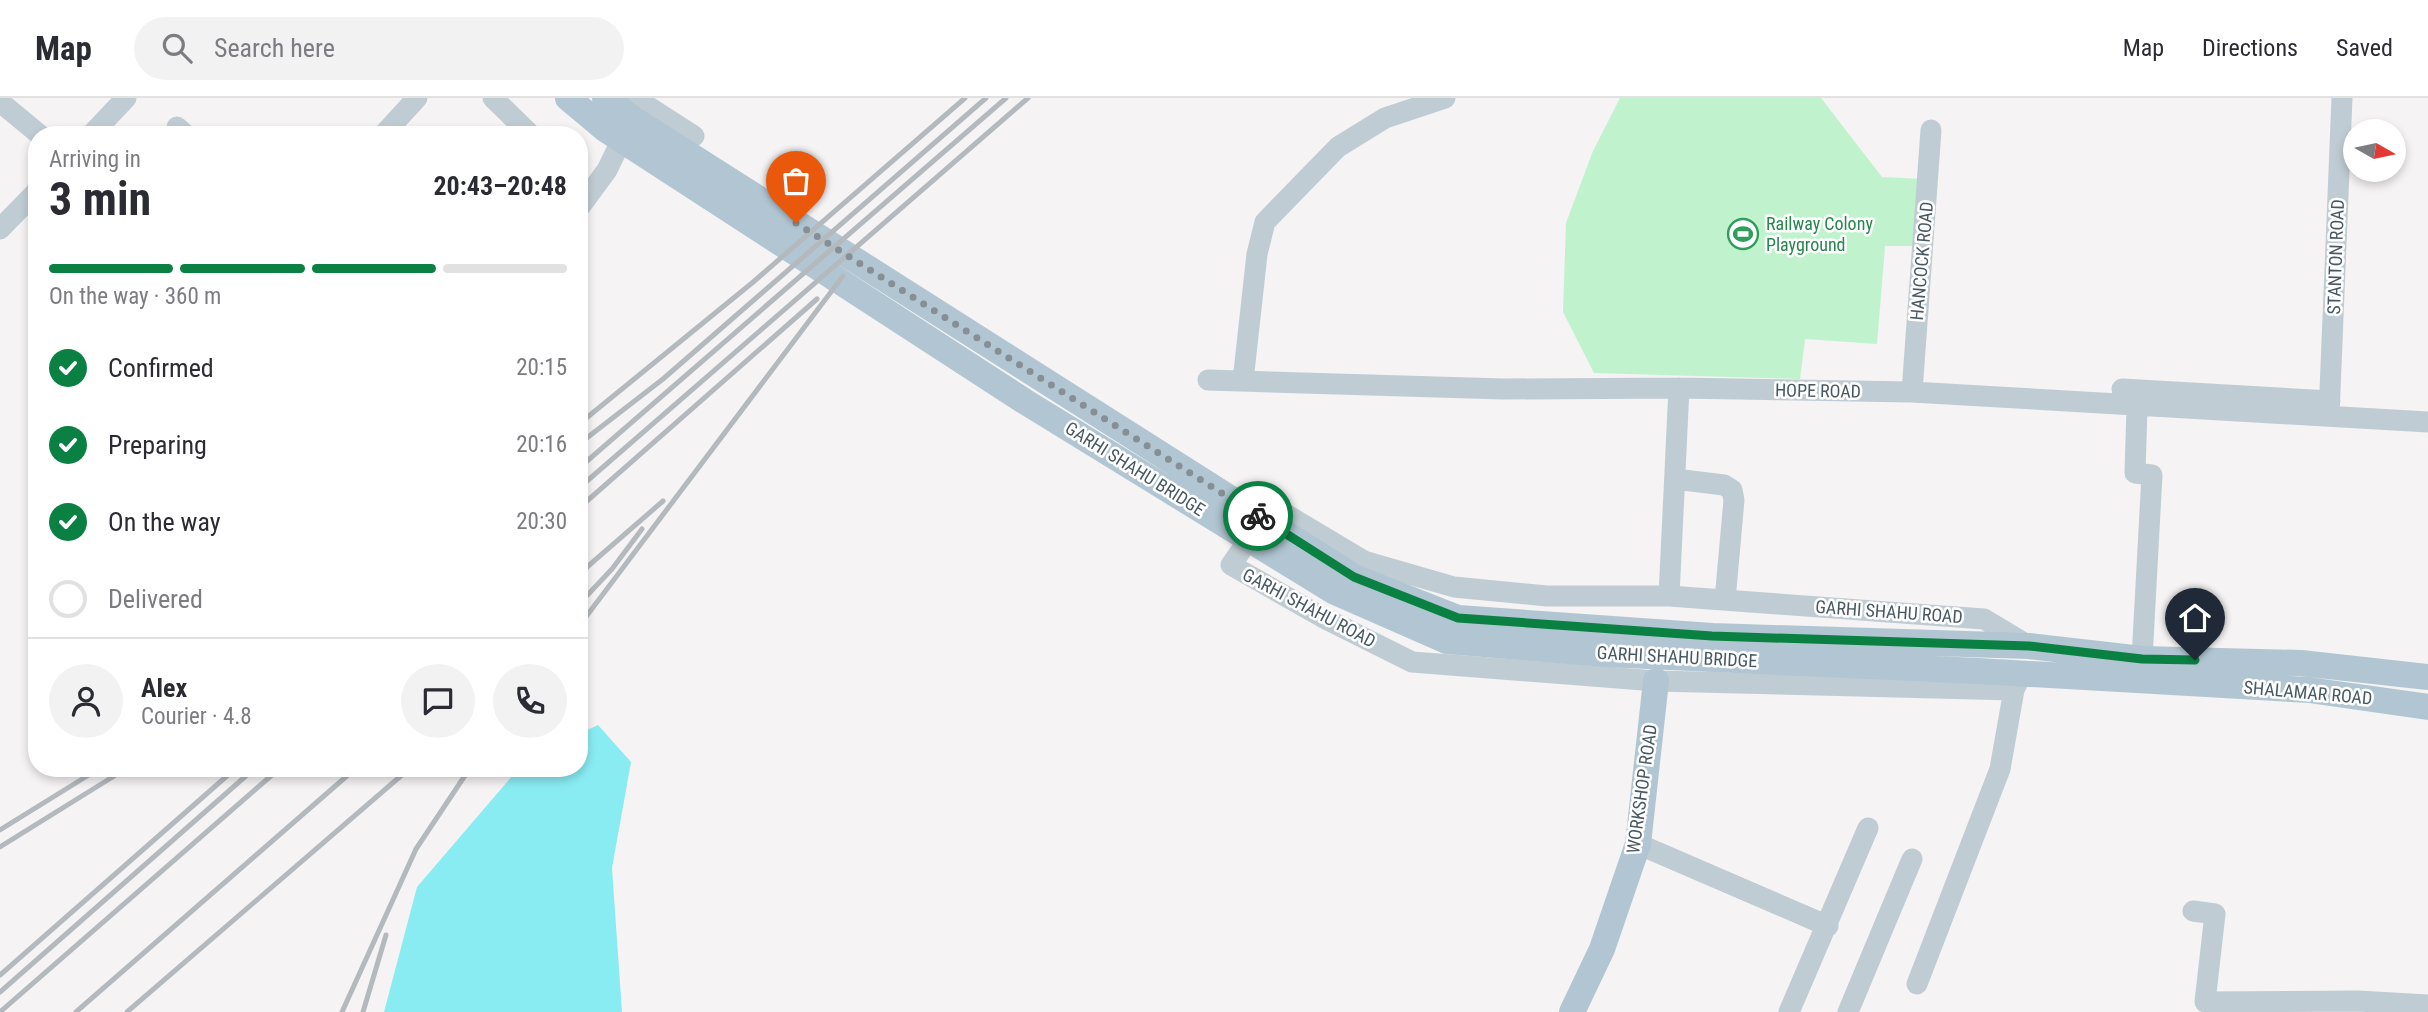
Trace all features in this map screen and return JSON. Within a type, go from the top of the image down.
[{"type":"main road","name":"GARHI SHAHU BRIDGE","points":[[568,98],[605,129],[1024,401],[1333,591],[1407,626],[1447,642],[1492,646],[1616,655],[1978,671]]},
{"type":"main road","name":"GARHI SHAHU BRIDGE","points":[[605,98],[633,119],[1354,577],[1413,603],[1458,618],[1645,632],[1980,643]]},
{"type":"main road","name":"SHALAMAR ROAD","points":[[1980,643],[2142,659],[2301,663],[2428,677]]},
{"type":"main road","name":"SHALAMAR ROAD","points":[[1978,671],[2017,682],[2309,690],[2428,707]]},
{"type":"main road","name":"WORKSHOP ROAD","points":[[1572,1012],[1602,950],[1638,844],[1656,681]]},
{"type":"street","points":[[99,126],[126,98]]},
{"type":"street","points":[[391,126],[417,98]]},
{"type":"street","points":[[493,98],[522,126]]},
{"type":"street","points":[[1243,381],[1257,254],[1265,222],[1338,147],[1385,118],[1445,98]]},
{"type":"street","name":"STANTON ROAD","points":[[2329,408],[2342,98]]},
{"type":"street","points":[[588,187],[638,100],[694,136]]},
{"type":"street","points":[[0,102],[29,126]]},
{"type":"street","name":"HANCOCK ROAD","points":[[1912,392],[1931,130]]},
{"type":"street","points":[[0,229],[28,200]]},
{"type":"street","name":"HOPE ROAD","points":[[1208,380],[1503,389],[1679,388],[1912,392],[2137,407],[2329,408],[2428,422]]},
{"type":"street","points":[[1669,596],[1679,388]]},
{"type":"street","points":[[2122,389],[2329,408]]},
{"type":"street","points":[[2137,407],[2135,473],[2152,475],[2142,659]]},
{"type":"street","points":[[1675,479],[1724,485],[1732,490],[1734,500],[1725,600]]},
{"type":"street","name":"GARHI SHAHU ROAD","points":[[2017,682],[1656,681],[1412,662],[1321,617],[1231,565],[1272,506],[1364,561],[1444,585],[1547,596],[1669,596],[1984,619],[2029,646]]},
{"type":"street","points":[[1917,984],[2000,769],[2017,682]]},
{"type":"street","points":[[1789,1012],[1868,828]]},
{"type":"street","points":[[1638,844],[1828,926]]},
{"type":"street","points":[[1848,1012],[1912,859]]},
{"type":"street","points":[[2193,911],[2216,914],[2205,1002],[2358,1001],[2428,1005]]},
{"type":"green space","name":"Railway Colony Playground","points":[[1620,98],[1821,98],[1882,177],[1923,179],[1919,246],[1885,246],[1877,344],[1805,339],[1800,379],[1594,373],[1563,312],[1566,223],[1593,151]]},
{"type":"water","points":[[598,725],[631,762],[612,868],[622,1012],[384,1012],[417,887],[511,777],[588,777],[588,730]]},
{"type":"railway","points":[[588,417],[752,283],[965,98]]},
{"type":"railway","points":[[588,437],[663,379],[986,98]]},
{"type":"railway","points":[[588,460],[1006,98]]},
{"type":"railway","points":[[588,480],[1028,98]]},
{"type":"railway","points":[[588,614],[843,276]]},
{"type":"railway","points":[[588,500],[817,299]]},
{"type":"railway","points":[[588,566],[663,501]]},
{"type":"railway","points":[[588,594],[612,569],[642,529]]},
{"type":"railway","points":[[0,830],[85,777]]},
{"type":"railway","points":[[0,847],[113,777]]},
{"type":"railway","points":[[0,975],[226,777]]},
{"type":"railway","points":[[0,992],[245,777]]},
{"type":"railway","points":[[0,1012],[270,777]]},
{"type":"railway","points":[[76,1012],[346,777]]},
{"type":"railway","points":[[127,1012],[400,777]]},
{"type":"railway","points":[[342,1012],[416,849],[464,777]]},
{"type":"railway","points":[[363,1012],[386,935]]},
{"type":"way so far","points":[[796,223],[1258,516]]},
{"type":"place","name":"Railway Colony Playground","points":[[1743,234]]},
{"type":"route","points":[[1258,516],[1354,577],[1413,603],[1458,618],[1712,636],[1980,643],[2142,659],[2195,660]]}]
